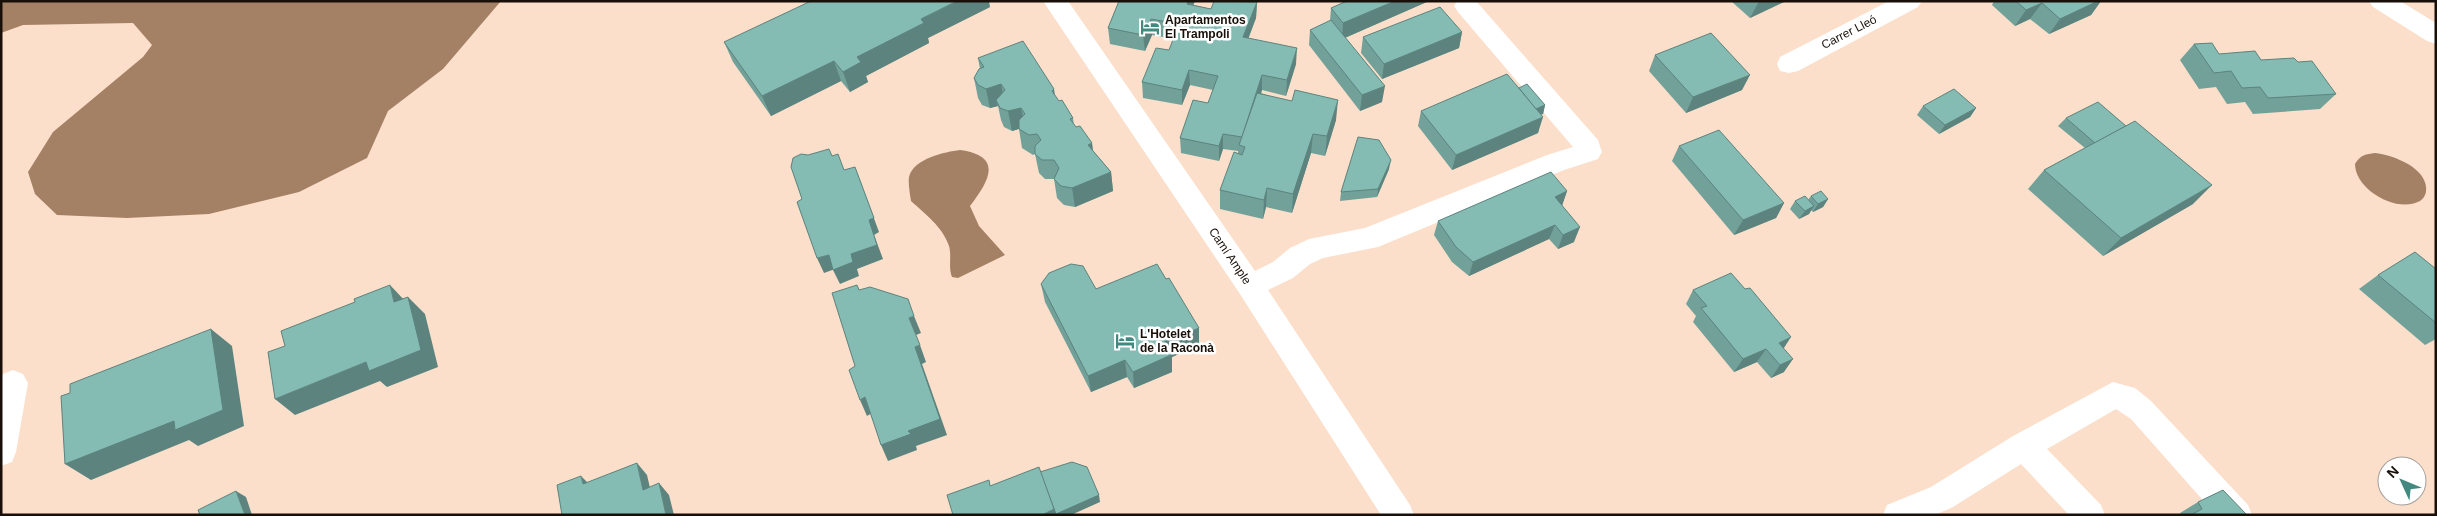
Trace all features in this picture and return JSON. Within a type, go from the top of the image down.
[{"type":"street","name":"Camí Ample","points":[[1055,1],[1250,286],[1399,515]]},
{"type":"street","name":"Carrer Lleó","points":[[1789,64],[1910,1]]},
{"type":"street","points":[[2381,1],[2436,35]]},
{"type":"street","points":[[1250,286],[1283,270],[1300,256],[1319,247],[1368,239],[1556,162],[1589,152],[1589,147],[1466,6]]},
{"type":"street","points":[[1,452],[13,383]]},
{"type":"street","points":[[1898,515],[1942,498],[2024,446],[2113,395],[2125,397],[2155,424],[2237,515]]},
{"type":"street","points":[[2024,446],[2090,515]]},
{"type":"shaded area","points":[[1,1],[501,1],[443,69],[388,111],[367,158],[299,192],[209,214],[127,218],[57,215],[35,194],[28,172],[53,132],[143,57],[152,45],[133,23],[23,25],[1,33]]},
{"type":"shaded area","points":[[960,150],[974,153],[983,158],[988,164],[987,179],[970,206],[979,226],[1005,255],[958,278],[952,277],[949,246],[942,232],[911,201],[909,177],[912,170],[923,161],[939,154]]},
{"type":"shaded area","points":[[2375,153],[2400,160],[2422,176],[2426,192],[2420,201],[2410,204],[2389,202],[2369,190],[2357,173],[2355,164],[2364,156]]},
{"type":"building","points":[[811,1],[957,1],[921,19],[924,23],[857,57],[861,62],[843,72],[834,61],[762,96],[724,42]]},
{"type":"building","points":[[1119,1],[1188,1],[1187,4],[1211,9],[1214,1],[1257,2],[1243,37],[1297,48],[1287,80],[1262,75],[1242,137],[1223,134],[1219,146],[1180,138],[1193,100],[1208,103],[1218,76],[1189,70],[1182,90],[1142,82],[1156,48],[1169,50],[1179,24],[1151,19],[1143,35],[1108,28]]},
{"type":"building","points":[[1347,1],[1395,1],[1343,23],[1331,8]]},
{"type":"building","points":[[2016,1],[2098,1],[2060,19],[2042,3],[2026,10]]},
{"type":"building","points":[[1440,7],[1462,32],[1384,64],[1363,37]]},
{"type":"building","points":[[1331,20],[1385,86],[1362,95],[1310,30]]},
{"type":"building","points":[[1711,33],[1750,75],[1693,97],[1655,55]]},
{"type":"building","points":[[1023,41],[1054,89],[1052,91],[1059,101],[1062,100],[1073,118],[1070,119],[1076,127],[1080,126],[1092,143],[1088,145],[1111,172],[1072,188],[1061,186],[1054,179],[1059,168],[1054,160],[1042,160],[1035,154],[1035,146],[1041,140],[1037,134],[1029,135],[1019,129],[1019,120],[1025,114],[1021,108],[1008,111],[1000,108],[996,100],[1005,90],[1001,84],[986,89],[978,85],[974,78],[979,69],[984,67],[978,58]]},
{"type":"building","points":[[2212,43],[2219,54],[2255,51],[2261,60],[2294,58],[2298,62],[2312,61],[2336,94],[2268,98],[2260,87],[2242,88],[2231,71],[2214,73],[2194,44]]},
{"type":"building","points":[[1507,74],[1543,117],[1456,155],[1421,111]]},
{"type":"building","points":[[1527,84],[1545,105],[1536,109],[1519,88]]},
{"type":"building","points":[[1954,89],[1976,108],[1945,125],[1923,106]]},
{"type":"building","points":[[1295,90],[1338,100],[1327,136],[1313,134],[1293,194],[1267,188],[1264,200],[1220,190],[1234,152],[1242,155],[1245,147],[1239,145],[1257,93],[1292,101]]},
{"type":"building","points":[[2098,102],[2126,126],[2095,143],[2066,118]]},
{"type":"building","points":[[2135,121],[2212,185],[2121,238],[2044,170]]},
{"type":"building","points":[[1719,130],[1784,203],[1743,220],[1679,146]]},
{"type":"building","points":[[1358,137],[1379,140],[1391,160],[1378,189],[1341,192]]},
{"type":"building","points":[[829,149],[832,156],[838,154],[844,170],[855,167],[874,218],[869,220],[877,245],[851,254],[853,262],[833,270],[829,255],[817,258],[797,202],[802,199],[791,167],[793,158],[801,154],[808,155]]},
{"type":"building","points":[[1551,172],[1567,191],[1555,197],[1580,227],[1563,235],[1555,225],[1473,262],[1456,247],[1438,221]]},
{"type":"building","points":[[1821,191],[1828,199],[1818,204],[1811,196]]},
{"type":"building","points":[[1805,196],[1814,206],[1805,211],[1795,201]]},
{"type":"building","points":[[2415,252],[2436,269],[2436,323],[2378,275]]},
{"type":"building","points":[[1071,264],[1083,266],[1096,289],[1157,264],[1166,279],[1169,278],[1199,328],[1164,342],[1171,355],[1133,372],[1125,360],[1088,376],[1041,284],[1049,273]]},
{"type":"building","points":[[1731,273],[1745,289],[1750,288],[1791,337],[1779,343],[1793,359],[1780,365],[1766,349],[1743,359],[1701,308],[1707,306],[1693,290]]},
{"type":"building","points":[[390,285],[394,302],[408,297],[421,350],[369,371],[366,362],[275,399],[268,352],[285,346],[281,331],[355,302],[354,299]]},
{"type":"building","points":[[857,285],[859,290],[870,287],[908,299],[914,316],[909,318],[920,345],[915,347],[940,419],[908,431],[911,434],[881,445],[865,397],[860,400],[849,370],[855,366],[832,293]]},
{"type":"building","points":[[211,329],[223,410],[175,430],[174,421],[65,464],[61,396],[70,393],[70,384]]},
{"type":"building","points":[[1072,462],[1087,467],[1099,495],[1056,514],[1040,472]]},
{"type":"building","points":[[637,463],[643,490],[659,483],[666,515],[562,515],[557,485],[581,476],[583,484]]},
{"type":"building","points":[[1039,467],[1054,509],[1042,515],[953,515],[947,495],[989,480],[990,486]]},
{"type":"building","points":[[2223,490],[2247,515],[2191,515],[2202,509],[2198,502]]},
{"type":"building","points":[[236,491],[245,515],[200,515],[198,510]]},
{"type":"place","name":"Apartamentos El Trampoli","points":[[1150,27]]},
{"type":"place","name":"L'Hotelet de la Raconà","points":[[1125,341]]}]
